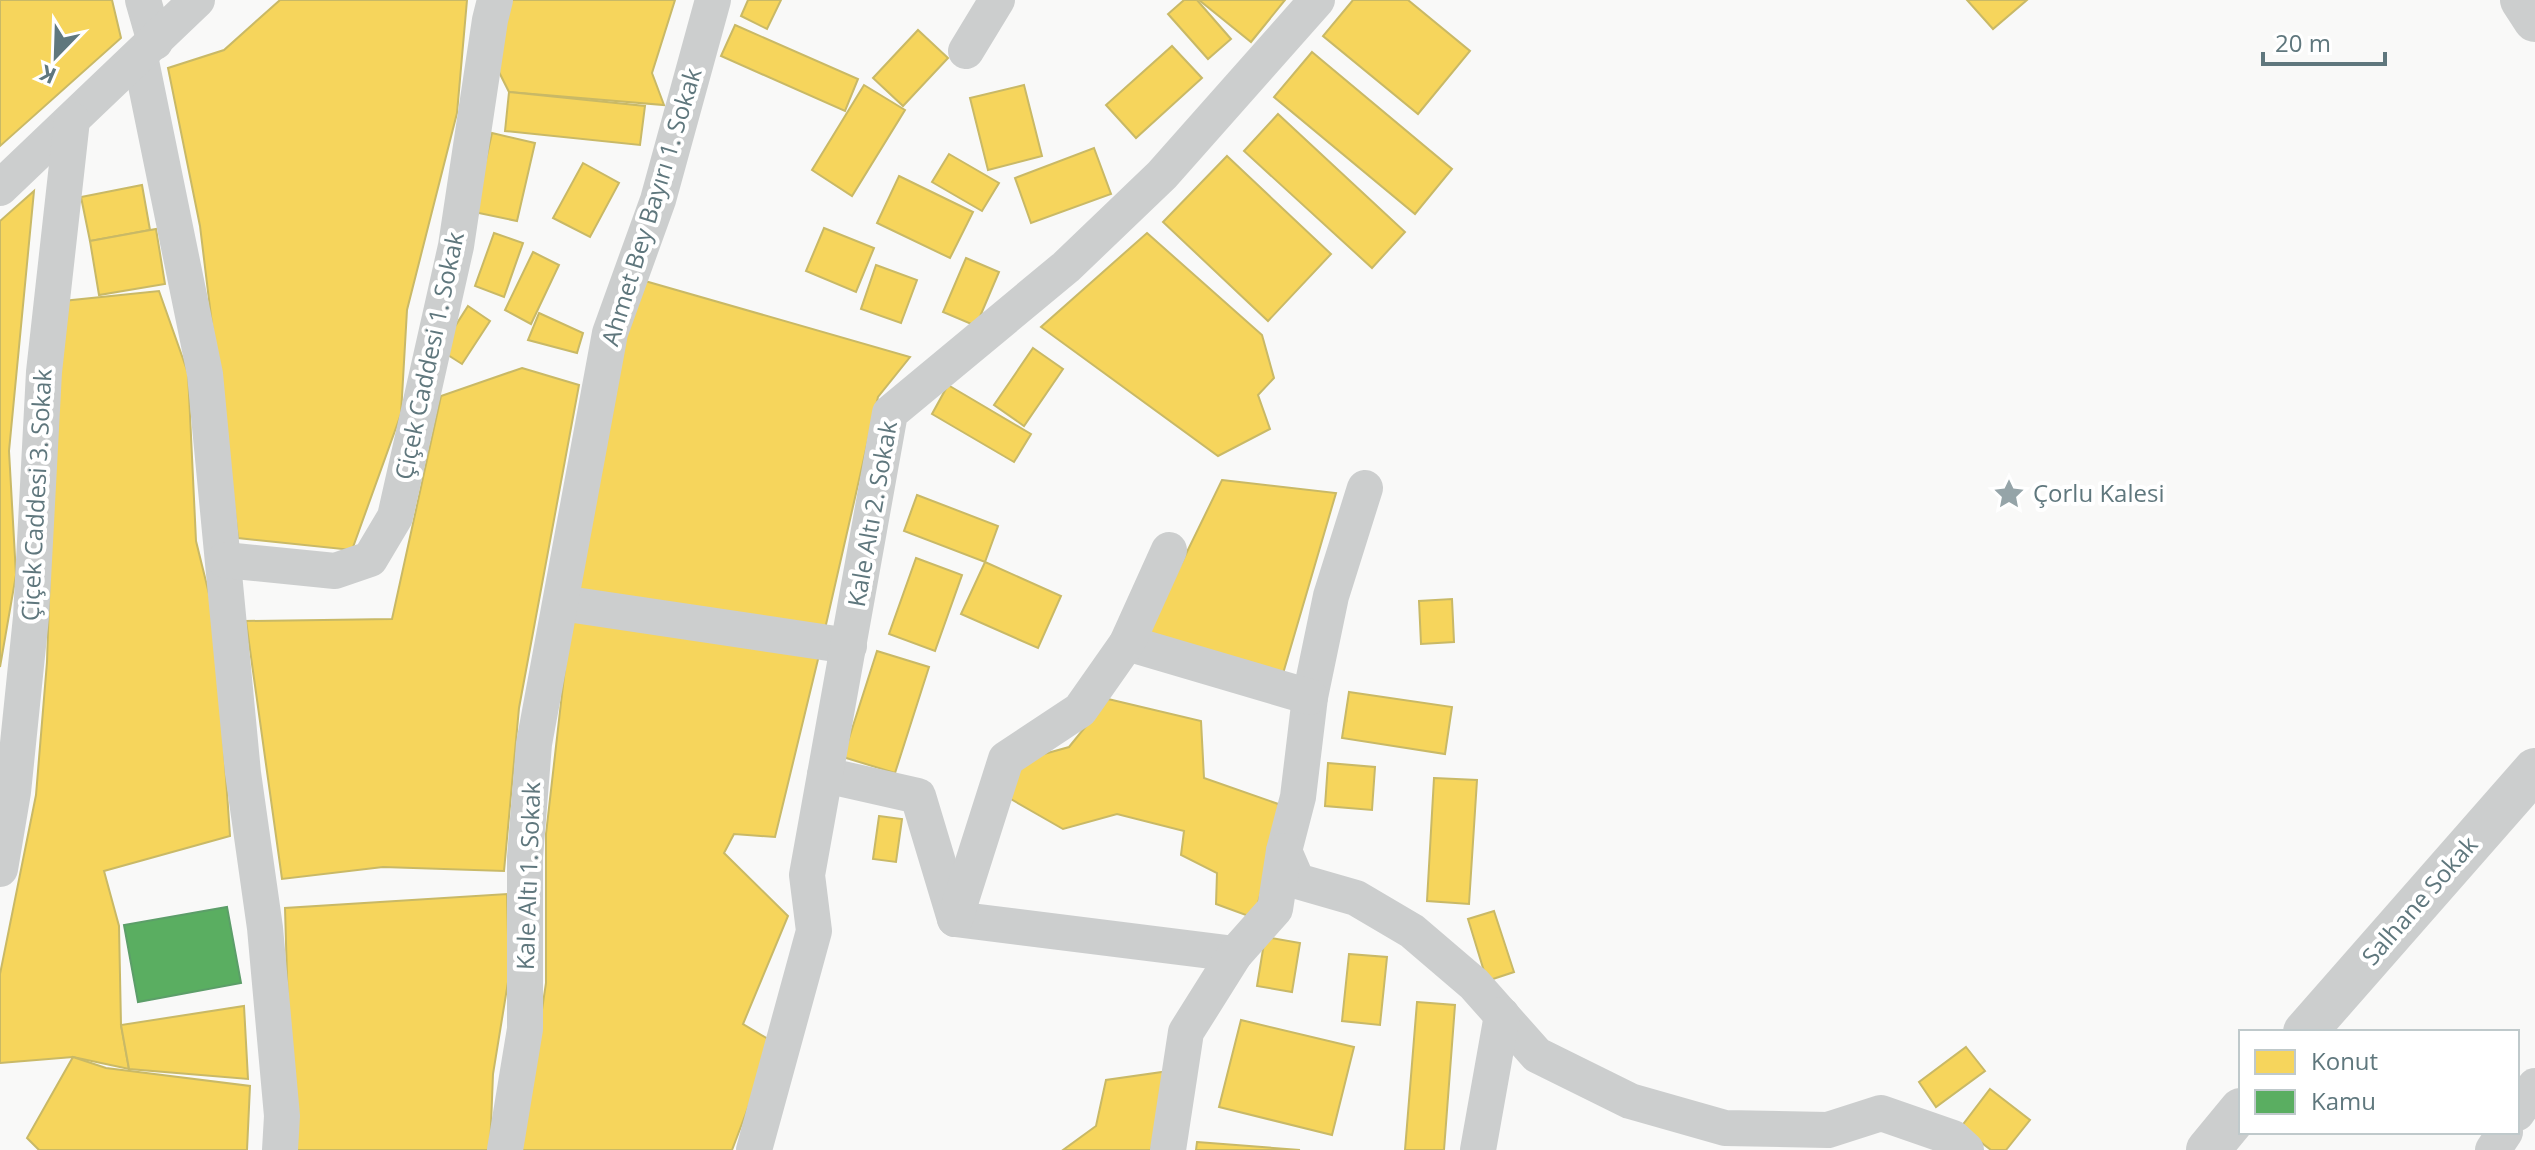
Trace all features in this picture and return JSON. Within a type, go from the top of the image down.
[{"type":"street","points":[[143,0],[148,49],[205,374],[243,773],[265,928],[282,1116],[280,1150]]},
{"type":"street","points":[[0,188],[197,0]]},
{"type":"street","name":"Çiçek Caddesi 1. Sokak","points":[[225,560],[335,571],[370,559],[395,517],[456,246],[495,0]]},
{"type":"street","name":"Ahmet Bey Bayırı 1. Sokak","points":[[561,603],[610,333],[658,200],[713,0]]},
{"type":"street","points":[[966,51],[997,0]]},
{"type":"street","name":"Kale Altı 2. Sokak","points":[[754,1150],[814,931],[807,875],[890,413],[1066,267],[1162,175],[1317,0]]},
{"type":"street","points":[[2522,0],[2535,20]]},
{"type":"street","name":"Çiçek Caddesi 3. Sokak","points":[[0,869],[13,792],[31,617],[44,372],[72,120]]},
{"type":"street","points":[[1168,1150],[1186,1032],[1235,954],[1275,909],[1284,851],[1298,797],[1310,697],[1331,596],[1365,488]]},
{"type":"street","points":[[955,919],[1006,759],[1080,710],[1127,643],[1169,550]]},
{"type":"street","points":[[561,603],[849,646]]},
{"type":"street","name":"Kale Altı 1. Sokak","points":[[505,1150],[525,1029],[525,857],[534,744],[561,603]]},
{"type":"street","points":[[1127,643],[1310,697]]},
{"type":"street","name":"Salhane Sokak","points":[[2307,1030],[2535,770]]},
{"type":"street","points":[[825,775],[918,796],[955,919]]},
{"type":"street","points":[[1284,851],[1297,881],[1356,898],[1412,931],[1474,984],[1537,1055],[1630,1101],[1725,1128],[1828,1130],[1881,1113],[1953,1138],[1966,1150]]},
{"type":"street","points":[[955,919],[1235,954]]},
{"type":"street","points":[[1478,1150],[1502,1015]]},
{"type":"street","points":[[2519,1110],[2535,1086]]},
{"type":"street","points":[[2208,1150],[2239,1112]]},
{"type":"building: Konut","points":[[0,0],[112,0],[121,38],[0,146]]},
{"type":"building: Konut","points":[[280,0],[467,0],[457,113],[407,310],[401,414],[352,550],[238,538],[200,226],[168,68],[224,50]]},
{"type":"building: Konut","points":[[511,0],[675,0],[652,73],[664,105],[509,92],[496,66]]},
{"type":"building: Konut","points":[[748,0],[781,0],[767,29],[741,16]]},
{"type":"building: Konut","points":[[1184,0],[1197,0],[1231,39],[1208,59],[1168,14]]},
{"type":"building: Konut","points":[[1199,0],[1285,0],[1251,42]]},
{"type":"building: Konut","points":[[1353,0],[1408,0],[1470,51],[1418,114],[1323,36]]},
{"type":"building: Konut","points":[[1967,0],[2027,0],[1993,29]]},
{"type":"building: Konut","points":[[735,25],[858,79],[845,111],[721,56]]},
{"type":"building: Konut","points":[[918,30],[948,58],[903,106],[873,78]]},
{"type":"building: Konut","points":[[1172,46],[1202,78],[1136,138],[1106,105]]},
{"type":"building: Konut","points":[[1312,52],[1452,169],[1415,214],[1274,97]]},
{"type":"building: Konut","points":[[864,85],[905,110],[852,196],[812,170]]},
{"type":"building: Konut","points":[[1024,85],[1042,156],[988,170],[970,98]]},
{"type":"building: Konut","points":[[509,92],[645,106],[640,145],[505,131]]},
{"type":"building: Konut","points":[[1278,114],[1405,232],[1372,268],[1244,151]]},
{"type":"building: Konut","points":[[492,133],[535,143],[517,221],[474,212]]},
{"type":"building: Konut","points":[[1094,148],[1111,194],[1031,223],[1015,178]]},
{"type":"building: Konut","points":[[949,154],[999,183],[982,211],[932,182]]},
{"type":"building: Konut","points":[[1227,156],[1331,254],[1268,321],[1163,222]]},
{"type":"building: Konut","points":[[583,163],[619,183],[590,237],[553,218]]},
{"type":"building: Konut","points":[[899,176],[973,212],[950,258],[877,223]]},
{"type":"building: Konut","points":[[142,185],[150,230],[90,241],[81,197]]},
{"type":"building: Konut","points":[[34,191],[9,451],[16,575],[0,667],[0,221]]},
{"type":"building: Konut","points":[[824,228],[874,248],[856,292],[806,271]]},
{"type":"building: Konut","points":[[156,229],[165,284],[99,295],[90,241]]},
{"type":"building: Konut","points":[[494,233],[523,243],[504,297],[475,286]]},
{"type":"building: Konut","points":[[1147,233],[1262,335],[1274,378],[1258,395],[1270,429],[1218,456],[1041,327]]},
{"type":"building: Konut","points":[[533,252],[559,265],[531,324],[505,310]]},
{"type":"building: Konut","points":[[966,258],[999,272],[976,326],[943,312]]},
{"type":"building: Konut","points":[[876,265],[917,280],[901,323],[861,309]]},
{"type":"building: Konut","points":[[638,279],[910,357],[878,397],[825,629],[573,592]]},
{"type":"building: Konut","points":[[159,291],[188,373],[196,541],[215,618],[230,836],[104,871],[119,926],[121,1025],[129,1069],[73,1057],[0,1063],[0,974],[36,795],[47,662],[63,301]]},
{"type":"building: Konut","points":[[468,306],[490,321],[462,364],[440,350]]},
{"type":"building: Konut","points":[[539,313],[583,333],[577,353],[528,340]]},
{"type":"building: Konut","points":[[1033,348],[1063,369],[1024,426],[994,405]]},
{"type":"building: Konut","points":[[522,368],[579,385],[519,708],[504,871],[383,867],[282,879],[246,621],[392,619],[441,396]]},
{"type":"building: Konut","points":[[948,385],[1031,434],[1014,462],[932,414]]},
{"type":"building: Konut","points":[[1222,480],[1336,493],[1282,677],[1146,636]]},
{"type":"building: Konut","points":[[917,495],[998,526],[985,562],[904,531]]},
{"type":"building: Konut","points":[[916,558],[962,575],[935,651],[889,634]]},
{"type":"building: Konut","points":[[985,562],[1061,596],[1038,648],[961,614]]},
{"type":"building: Konut","points":[[1452,599],[1454,642],[1421,644],[1419,601]]},
{"type":"building: Konut","points":[[571,615],[820,651],[775,837],[734,834],[724,853],[788,916],[743,1024],[773,1042],[732,1150],[521,1150],[546,983],[546,834]]},
{"type":"building: Konut","points":[[877,651],[929,667],[895,773],[843,757]]},
{"type":"building: Konut","points":[[1349,692],[1452,707],[1445,754],[1342,738]]},
{"type":"building: Konut","points":[[1108,699],[1201,721],[1204,778],[1284,806],[1254,918],[1216,904],[1217,873],[1181,855],[1184,831],[1117,814],[1063,829],[1002,794],[1022,760],[1069,747]]},
{"type":"building: Konut","points":[[1328,763],[1375,767],[1372,810],[1325,806]]},
{"type":"building: Konut","points":[[1434,778],[1477,780],[1469,904],[1427,901]]},
{"type":"building: Konut","points":[[879,816],[902,819],[896,862],[873,859]]},
{"type":"building: Konut","points":[[507,894],[509,976],[493,1074],[490,1150],[292,1150],[285,908]]},
{"type":"building: Konut","points":[[1494,911],[1514,972],[1487,981],[1468,919]]},
{"type":"building: Konut","points":[[1265,937],[1300,943],[1292,992],[1257,986]]},
{"type":"building: Konut","points":[[1349,954],[1387,957],[1380,1025],[1342,1021]]},
{"type":"building: Konut","points":[[1417,1002],[1455,1005],[1444,1150],[1405,1150]]},
{"type":"building: Konut","points":[[244,1006],[248,1079],[129,1069],[121,1025]]},
{"type":"building: Konut","points":[[1241,1020],[1354,1047],[1332,1135],[1219,1107]]},
{"type":"building: Konut","points":[[1966,1047],[1985,1071],[1936,1107],[1919,1082]]},
{"type":"building: Konut","points":[[73,1057],[106,1068],[250,1086],[247,1150],[39,1150],[27,1138]]},
{"type":"building: Konut","points":[[1169,1071],[1151,1150],[1063,1150],[1096,1126],[1106,1080]]},
{"type":"building: Konut","points":[[1990,1089],[2030,1120],[2006,1150],[1991,1150],[1961,1127]]},
{"type":"building: Konut","points":[[1197,1142],[1300,1150],[1196,1150]]},
{"type":"building: Kamu","points":[[227,907],[241,983],[138,1002],[124,925]]},
{"type":"place","name":"Çorlu Kalesi","points":[[2009,494]]}]
